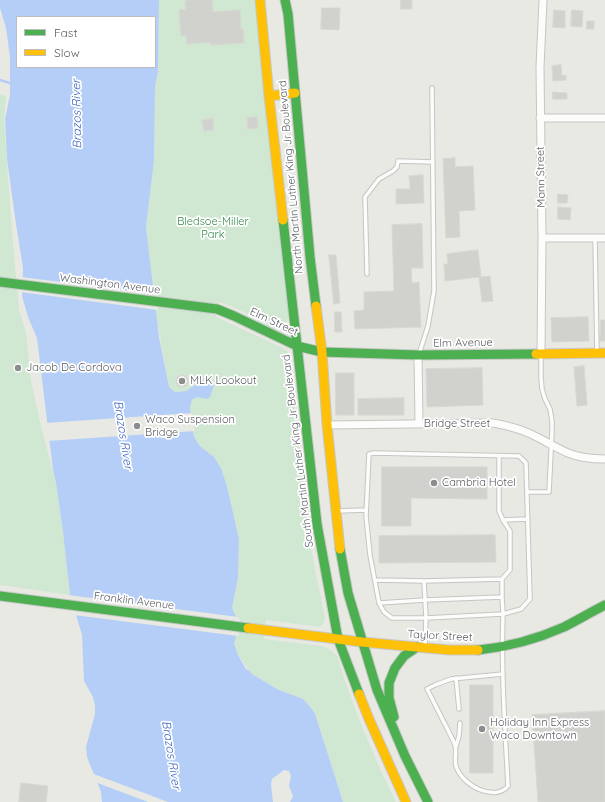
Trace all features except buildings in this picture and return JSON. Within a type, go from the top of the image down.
[{"type":"main road","name":"North Martin Luther King Jr Boulevard","points":[[260,0],[297,346]]},
{"type":"main road","name":"North Martin Luther King Jr Boulevard","points":[[286,0],[310,257],[322,352]]},
{"type":"main road","points":[[270,96],[295,93]]},
{"type":"main road","name":"Washington Avenue","points":[[1,282],[217,309]]},
{"type":"main road","name":"Elm Street","points":[[217,309],[297,346],[322,352]]},
{"type":"main road","name":"South Martin Luther King Jr Boulevard","points":[[297,346],[317,524],[338,639],[369,719],[406,802]]},
{"type":"main road","points":[[322,352],[326,425],[341,555],[348,593],[377,690],[405,756],[428,802]]},
{"type":"main road","name":"Elm Avenue","points":[[322,352],[418,355],[601,353]]},
{"type":"main road","name":"Franklin Avenue","points":[[0,596],[265,630]]},
{"type":"main road","name":"Taylor Street","points":[[265,630],[421,648],[474,650],[502,647],[530,640],[549,633],[605,605]]},
{"type":"main road","points":[[405,756],[389,698],[389,683],[395,668],[404,656],[421,648]]},
{"type":"street","name":"Mann Street","points":[[541,354],[542,238],[540,67],[543,0]]},
{"type":"street","points":[[540,118],[605,118]]},
{"type":"street","points":[[542,238],[605,238]]},
{"type":"street","points":[[418,355],[419,424]]},
{"type":"street","name":"Bridge Street","points":[[326,425],[493,423],[526,432],[560,450],[576,456],[605,459]]},
{"type":"lane","points":[[418,355],[428,326],[434,291],[432,88]]},
{"type":"lane","points":[[367,274],[365,197],[379,180],[397,167],[398,162],[433,162]]},
{"type":"lane","points":[[595,238],[601,353]]},
{"type":"lane","points":[[527,492],[549,492],[552,421],[550,409],[542,389],[541,354]]},
{"type":"lane","points":[[369,454],[519,456],[526,463],[527,492],[530,599],[521,609],[503,614],[426,618],[392,618],[384,612],[379,603],[370,555],[366,510],[369,454]]},
{"type":"lane","points":[[499,456],[499,511],[510,532],[510,570],[502,579],[502,647],[508,786],[505,794]]},
{"type":"lane","points":[[336,511],[366,510]]},
{"type":"lane","points":[[503,520],[528,519]]},
{"type":"lane","points":[[375,580],[424,581],[502,579]]},
{"type":"lane","points":[[421,648],[426,618],[424,581]]},
{"type":"lane","points":[[379,603],[502,597]]},
{"type":"lane","points":[[456,746],[427,690],[443,681],[456,678],[503,674]]},
{"type":"lane","points":[[456,678],[459,709]]},
{"type":"lane","points":[[460,723],[459,736],[456,746],[455,765],[466,786],[471,790]]},
{"type":"green space","name":"Bledsoe-Miller Park","points":[[159,0],[256,0],[275,197],[289,315],[284,326],[274,330],[240,310],[218,302],[216,317],[283,348],[290,356],[309,537],[325,618],[320,627],[266,620],[264,639],[322,646],[329,649],[338,657],[362,727],[396,802],[343,802],[318,723],[311,708],[303,699],[277,689],[252,674],[238,655],[234,643],[239,624],[232,608],[238,578],[239,539],[227,486],[221,468],[214,457],[200,446],[194,437],[190,407],[192,400],[197,397],[205,379],[186,391],[175,392],[169,387],[157,320],[146,227],[154,161],[155,87],[158,72]]},
{"type":"green space","points":[[0,94],[6,96],[4,120],[19,310],[26,333],[31,380],[56,483],[70,595],[0,585]]},
{"type":"water","name":"Brazos River","points":[[0,0],[159,0],[158,72],[155,87],[154,161],[146,227],[159,337],[169,387],[175,392],[186,391],[205,379],[210,380],[214,385],[210,397],[207,399],[197,397],[192,400],[190,407],[194,437],[200,446],[214,457],[221,468],[227,486],[239,539],[238,578],[232,608],[240,625],[234,643],[238,655],[246,669],[277,689],[303,699],[311,708],[315,714],[343,802],[290,802],[293,796],[289,786],[291,776],[289,771],[284,770],[272,779],[271,784],[273,802],[102,802],[101,792],[87,757],[86,747],[95,714],[95,706],[93,697],[84,681],[82,635],[70,595],[37,338],[28,317],[22,296],[23,268],[7,159],[5,119],[10,95],[10,57],[6,28],[0,8]]},
{"type":"pier","points":[[21,277],[156,294],[158,310],[20,292]]},
{"type":"pier","name":"Waco Suspension Bridge","points":[[192,413],[195,431],[47,441],[45,423]]},
{"type":"pier","points":[[68,595],[238,617],[242,624],[238,636],[74,615]]},
{"type":"pier","points":[[91,773],[168,802],[148,802],[95,782]]},
{"type":"waterway","points":[[0,80],[13,84]]},
{"type":"traffic: fast","points":[[285,0],[288,14],[310,257],[316,306]]},
{"type":"traffic: fast","points":[[283,220],[317,524],[338,639],[359,694]]},
{"type":"traffic: fast","points":[[0,282],[217,309],[297,346],[322,352],[418,355],[536,354]]},
{"type":"traffic: fast","points":[[340,549],[348,593],[377,690],[405,756],[428,802]]},
{"type":"traffic: fast","points":[[0,596],[248,628]]},
{"type":"traffic: fast","points":[[478,650],[511,645],[543,635],[564,627],[605,605]]},
{"type":"traffic: fast","points":[[394,717],[389,698],[389,683],[395,668],[404,656],[417,647]]},
{"type":"traffic: slow","points":[[260,0],[283,220]]},
{"type":"traffic: slow","points":[[269,96],[295,93]]},
{"type":"traffic: slow","points":[[316,306],[322,352],[327,425],[340,549]]},
{"type":"traffic: slow","points":[[536,354],[605,353]]},
{"type":"traffic: slow","points":[[248,628],[362,642],[449,650],[478,650]]},
{"type":"traffic: slow","points":[[359,694],[406,802]]},
{"type":"place","name":"Jacob De Cordova","points":[[18,368]]},
{"type":"place","name":"MLK Lookout","points":[[182,381]]},
{"type":"place","name":"Waco Suspension Bridge","points":[[137,426]]},
{"type":"place","name":"Cambria Hotel","points":[[434,483]]},
{"type":"place","name":"Holiday Inn Express Waco Downtown","points":[[482,729]]}]
